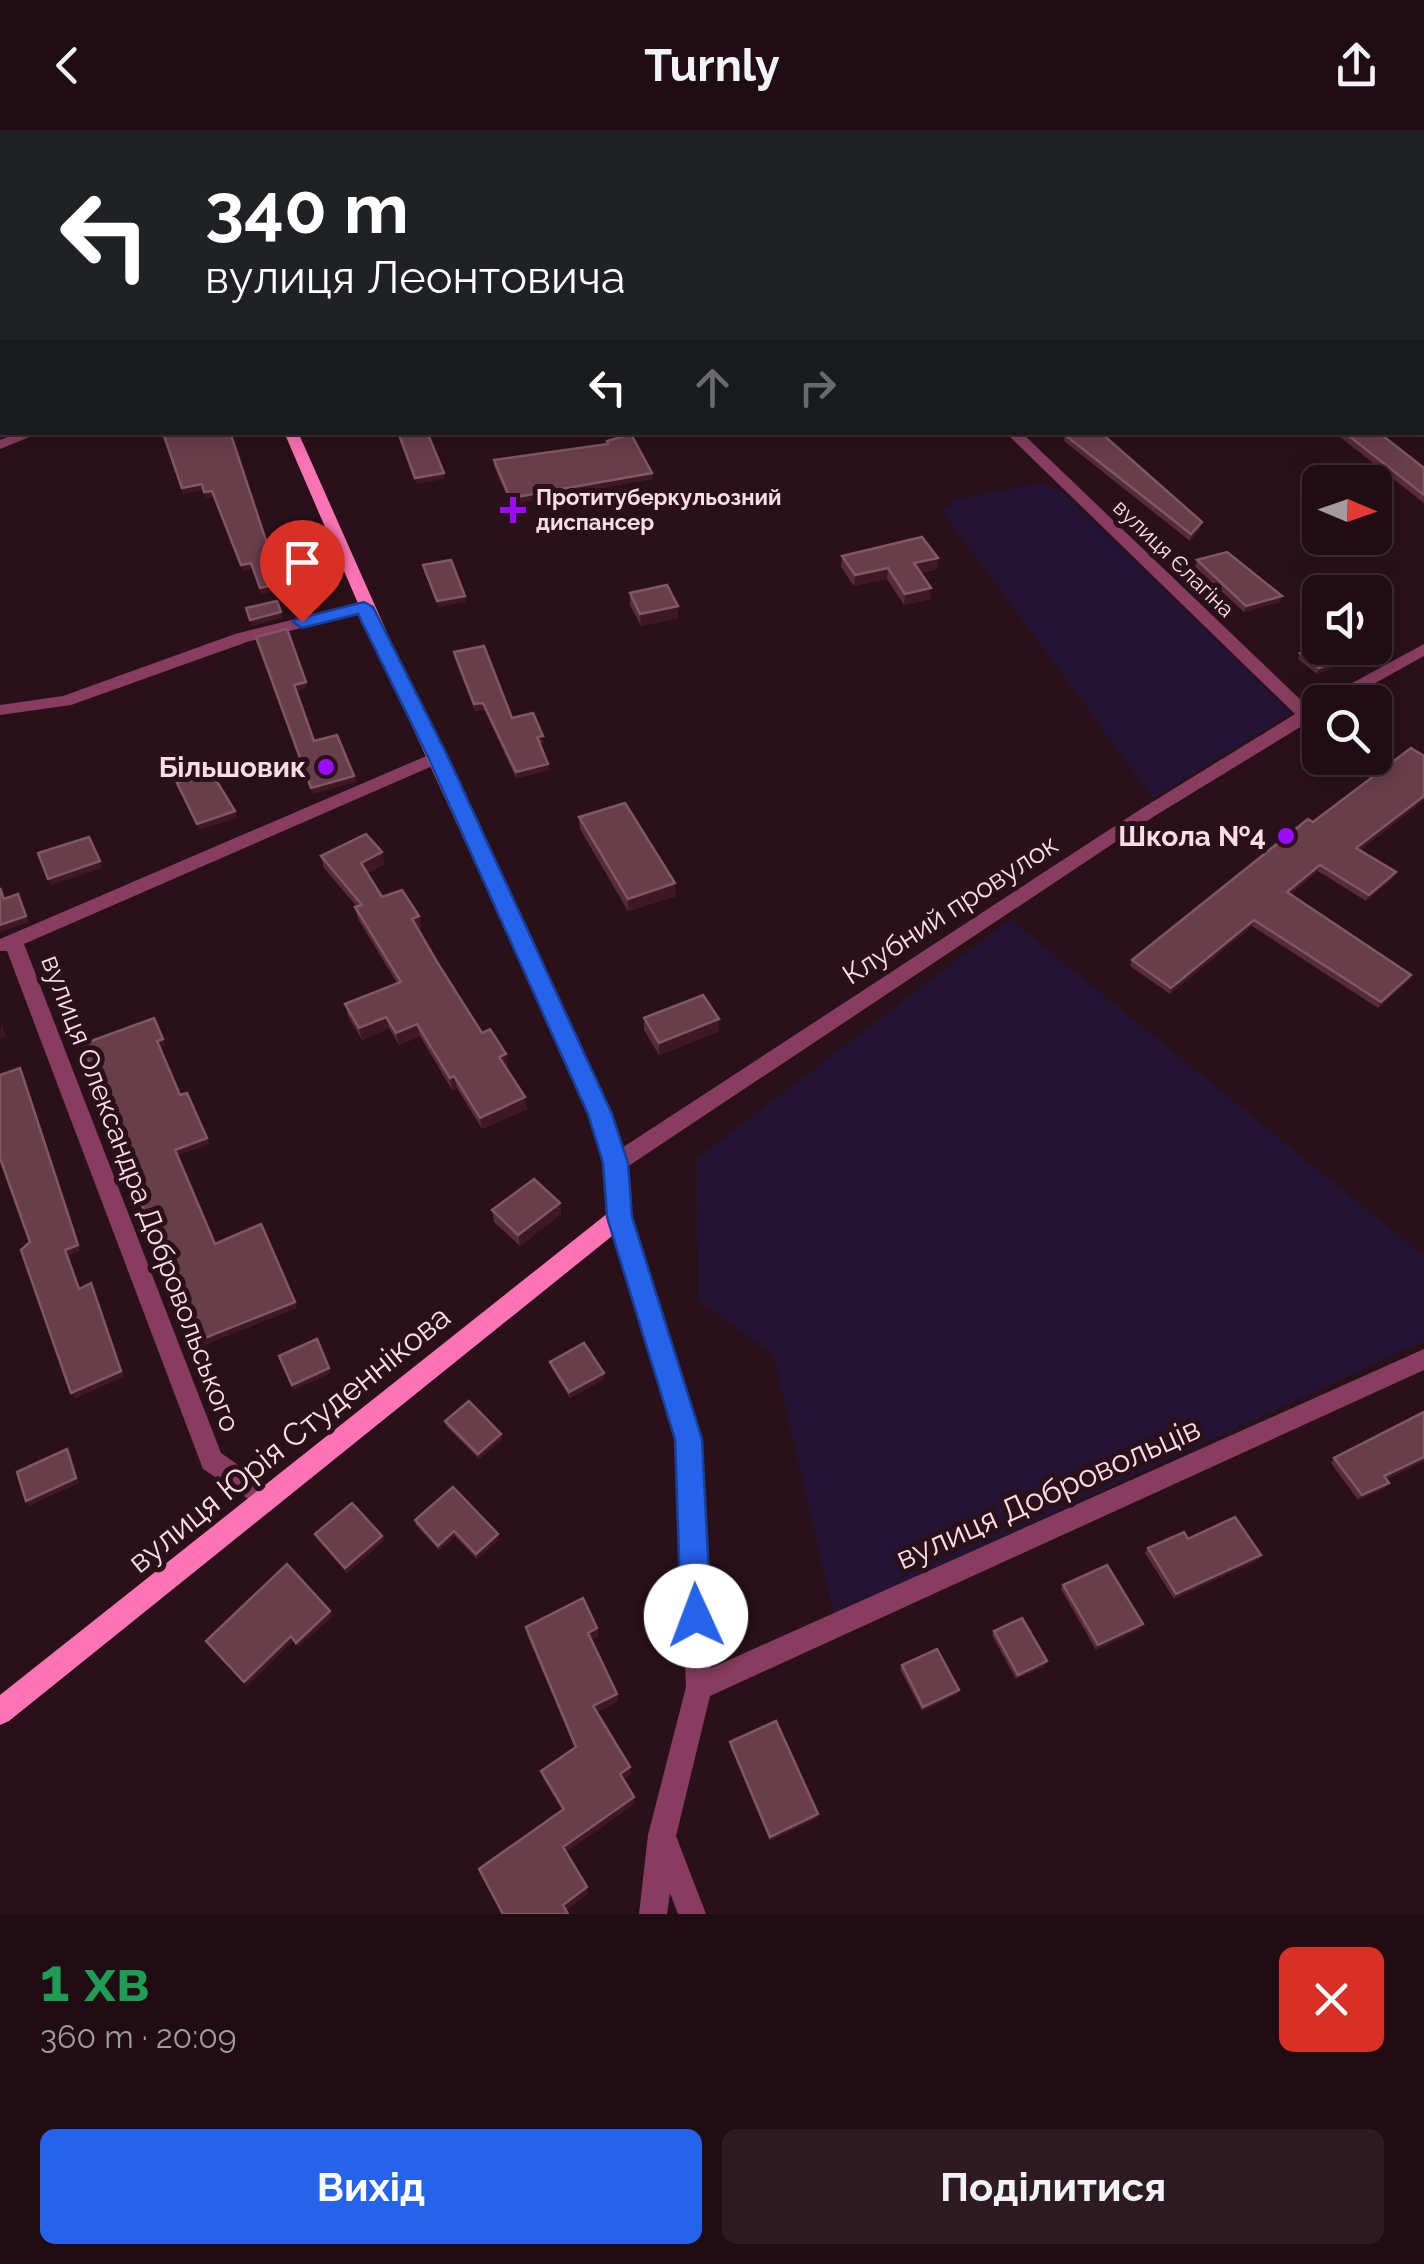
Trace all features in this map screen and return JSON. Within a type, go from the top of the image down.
[{"type":"main road","points":[[291,435],[364,607],[438,757],[600,1114],[616,1163],[619,1217]]},
{"type":"main road","name":"вулиця Юрія Студеннікова","points":[[0,1712],[619,1217]]},
{"type":"street","points":[[0,445],[27,435]]},
{"type":"street","name":"вулиця Єлагіна","points":[[1015,435],[1302,702]]},
{"type":"street","points":[[0,710],[65,700],[242,638],[364,607]]},
{"type":"street","points":[[1359,685],[1424,649]]},
{"type":"street","name":"Клубний провулок","points":[[616,1163],[1146,812],[1302,719]]},
{"type":"street","points":[[6,944],[438,757]]},
{"type":"street","name":"вулиця Олександра Добровольського","points":[[6,944],[212,1461],[265,1498]]},
{"type":"street","points":[[619,1217],[689,1439],[699,1687],[662,1835],[654,1914]]},
{"type":"street","name":"вулиця Добровольців","points":[[699,1687],[1424,1359]]},
{"type":"street","points":[[662,1835],[692,1914]]},
{"type":"shaded area","points":[[1043,483],[1061,491],[1292,713],[1153,798],[942,511],[956,499]]},
{"type":"shaded area","points":[[1010,919],[1424,1256],[1424,1341],[834,1615],[773,1354],[698,1300],[696,1159]]},
{"type":"building","points":[[164,435],[231,435],[280,583],[260,588],[251,563],[241,565],[212,491],[204,492],[202,484],[182,488]]},
{"type":"building","points":[[399,435],[428,435],[444,473],[415,478]]},
{"type":"building","points":[[632,435],[652,473],[510,498],[494,460],[608,444],[607,441]]},
{"type":"building","points":[[1065,435],[1103,435],[1202,522],[1191,534]]},
{"type":"building","points":[[1348,435],[1382,435],[1424,468],[1424,495],[1392,470],[1392,465],[1386,465]]},
{"type":"building","points":[[922,537],[938,558],[914,563],[931,588],[905,594],[888,568],[855,575],[842,556]]},
{"type":"building","points":[[1227,552],[1282,596],[1246,606],[1197,560]]},
{"type":"building","points":[[451,560],[465,596],[437,601],[423,565]]},
{"type":"building","points":[[667,585],[678,606],[640,614],[630,593]]},
{"type":"building","points":[[277,601],[281,612],[250,620],[246,608]]},
{"type":"building","points":[[287,629],[306,682],[294,685],[314,741],[337,735],[354,776],[311,788],[256,637]]},
{"type":"building","points":[[484,646],[512,718],[533,713],[543,736],[537,737],[548,764],[516,772],[483,703],[474,704],[454,652]]},
{"type":"building","points":[[1411,748],[1424,756],[1424,796],[1356,848],[1396,872],[1369,895],[1320,865],[1287,892],[1411,975],[1381,1002],[1254,920],[1171,988],[1132,960],[1308,819],[1313,822],[1375,775],[1392,775],[1392,762]]},
{"type":"building","points":[[211,772],[235,811],[197,824],[177,783]]},
{"type":"building","points":[[625,803],[675,883],[628,899],[579,817]]},
{"type":"building","points":[[366,834],[382,852],[361,863],[382,897],[402,890],[419,916],[412,919],[437,962],[482,1033],[490,1029],[506,1054],[499,1057],[525,1097],[480,1118],[417,1024],[396,1033],[386,1017],[359,1028],[345,1004],[401,982],[355,907],[362,905],[321,856]]},
{"type":"building","points":[[89,837],[100,861],[48,879],[38,853]]},
{"type":"building","points":[[0,888],[4,899],[18,894],[26,916],[0,925]]},
{"type":"building","points":[[703,995],[719,1019],[659,1043],[644,1018]]},
{"type":"building","points":[[154,1018],[163,1039],[157,1041],[180,1095],[187,1093],[207,1138],[175,1150],[215,1244],[261,1224],[295,1302],[192,1343],[83,1044]]},
{"type":"building","points":[[20,1068],[78,1245],[65,1250],[79,1289],[91,1283],[121,1371],[71,1393],[21,1250],[30,1242],[0,1158],[0,1075]]},
{"type":"building","points":[[534,1179],[560,1203],[518,1235],[492,1210]]},
{"type":"building","points":[[317,1339],[329,1368],[292,1385],[279,1356]]},
{"type":"building","points":[[584,1343],[604,1373],[569,1392],[550,1362]]},
{"type":"building","points":[[469,1401],[501,1434],[478,1454],[445,1421]]},
{"type":"building","points":[[1424,1412],[1424,1457],[1384,1476],[1389,1483],[1362,1495],[1334,1458]]},
{"type":"building","points":[[67,1449],[76,1478],[26,1501],[17,1472]]},
{"type":"building","points":[[453,1487],[498,1534],[476,1554],[454,1531],[438,1546],[415,1520]]},
{"type":"building","points":[[352,1503],[382,1536],[345,1568],[315,1534]]},
{"type":"building","points":[[1235,1517],[1261,1555],[1176,1594],[1148,1548],[1184,1532],[1188,1539]]},
{"type":"building","points":[[287,1564],[330,1611],[296,1643],[291,1636],[244,1682],[206,1641]]},
{"type":"building","points":[[1107,1565],[1143,1624],[1098,1645],[1063,1585]]},
{"type":"building","points":[[583,1598],[597,1628],[588,1633],[617,1694],[593,1706],[630,1767],[620,1774],[634,1797],[563,1847],[587,1887],[563,1905],[568,1914],[503,1914],[479,1869],[564,1809],[541,1771],[576,1747],[526,1627]]},
{"type":"building","points":[[1022,1618],[1047,1661],[1018,1675],[994,1631]]},
{"type":"building","points":[[937,1649],[959,1690],[923,1707],[902,1665]]},
{"type":"building","points":[[776,1721],[818,1814],[770,1837],[730,1742]]},
{"type":"place","name":"Протитуберкульозний диспансер","points":[[513,510]]},
{"type":"place","name":"Більшовик","points":[[326,767]]},
{"type":"place","name":"Школа №4","points":[[1286,836]]},
{"type":"route","points":[[302,622],[364,607],[438,757],[600,1114],[616,1163],[619,1217],[689,1439],[696,1616]]}]
